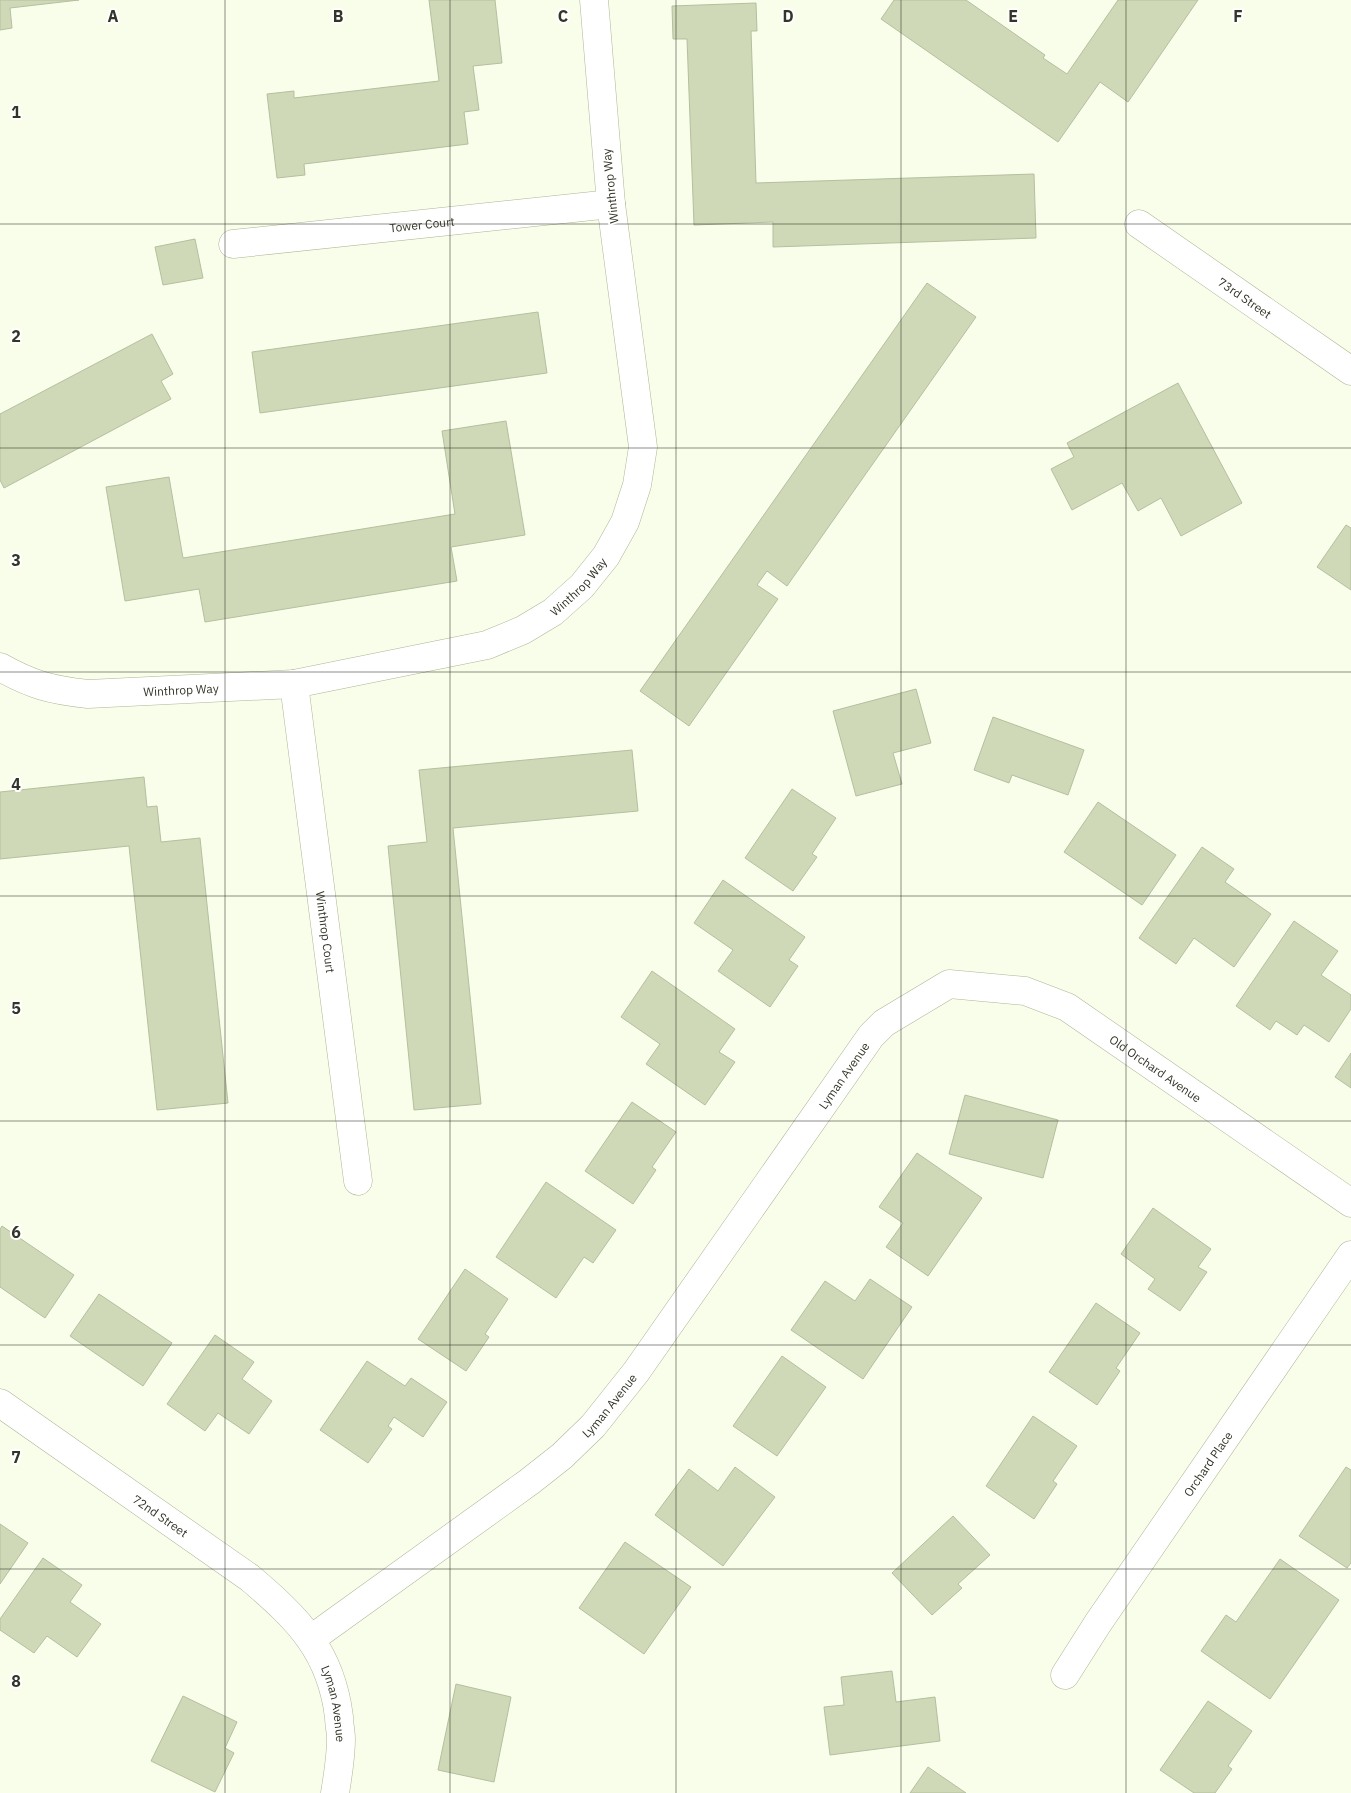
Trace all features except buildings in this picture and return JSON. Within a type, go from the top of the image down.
[{"type":"street","name":"Winthrop Way","points":[[0,667],[23,680],[54,690],[88,694],[294,684],[487,645],[523,630],[553,612],[582,586],[606,556],[625,522],[637,485],[643,447],[611,204],[594,0]]},
{"type":"street","name":"Tower Court","points":[[233,244],[611,204]]},
{"type":"street","name":"73rd Street","points":[[1139,224],[1351,371]]},
{"type":"street","name":"Winthrop Court","points":[[294,684],[358,1181]]},
{"type":"street","name":"Old Orchard Avenue","points":[[943,988],[949,984],[1025,991],[1067,1007],[1351,1203]]},
{"type":"street","name":"Lyman Avenue","points":[[335,1793],[341,1738],[337,1703],[328,1670],[311,1639],[529,1482],[562,1456],[593,1426],[636,1372],[871,1036],[884,1023],[943,988]]},
{"type":"street","name":"Orchard Place","points":[[1065,1675],[1098,1623],[1351,1255]]},
{"type":"street","name":"72nd Street","points":[[0,1403],[250,1578],[282,1606],[311,1639]]}]
